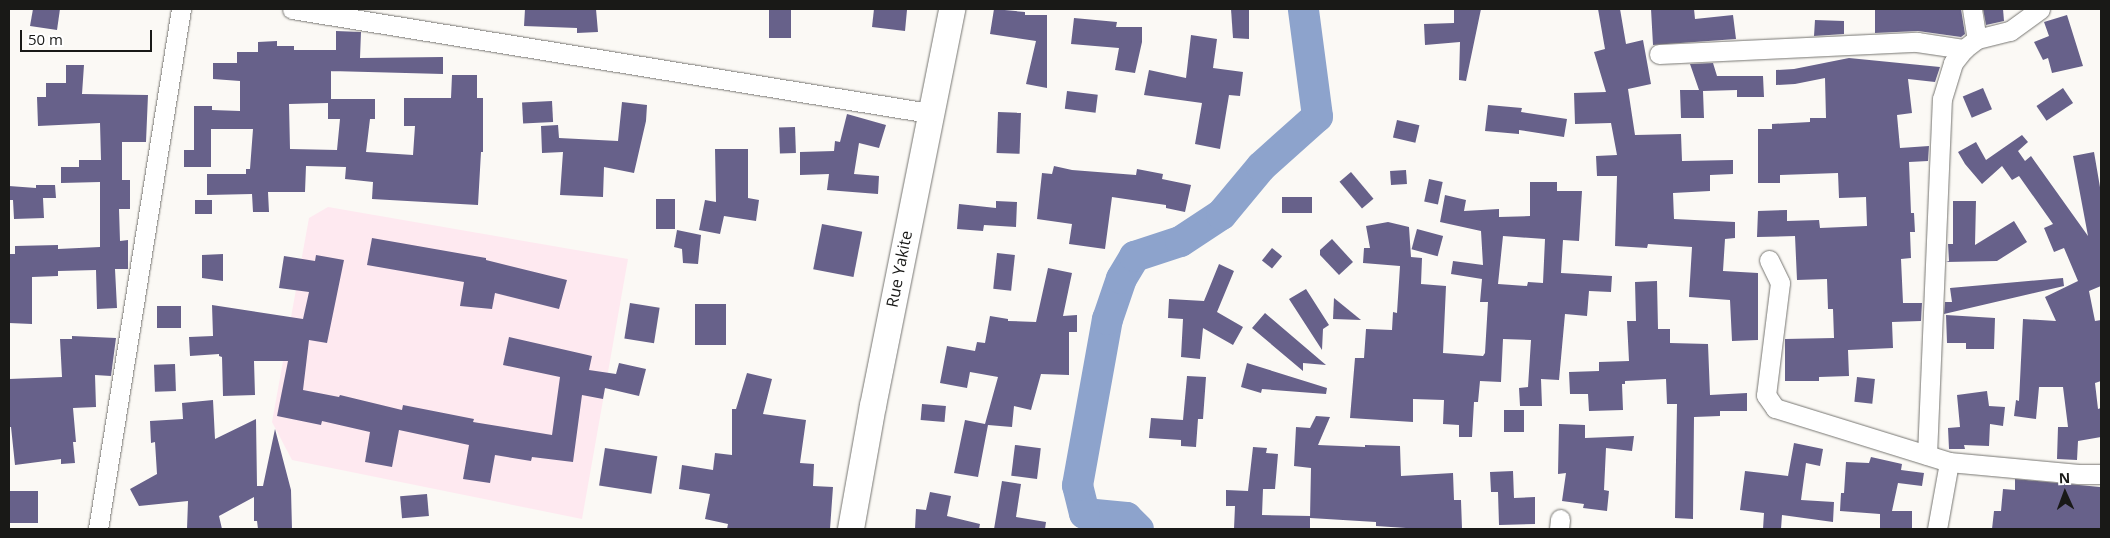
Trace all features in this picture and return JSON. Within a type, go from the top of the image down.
[{"type":"main road","name":"Rue Yakite","points":[[851,529],[929,113],[952,9]]},
{"type":"street","points":[[98,529],[180,9]]},
{"type":"street","points":[[292,9],[929,113]]},
{"type":"street","points":[[1927,454],[1942,99],[1953,63],[1970,44],[1972,9]]},
{"type":"street","points":[[1659,54],[1917,42],[1970,44],[2010,31],[2040,9]]},
{"type":"street","points":[[1769,260],[1780,283],[1766,395],[1775,408],[1949,462],[2078,474],[2101,474]]},
{"type":"street","points":[[1937,529],[1949,462]]},
{"type":"shaded area","points":[[328,207],[628,259],[582,519],[292,460],[272,422],[309,218]]},
{"type":"building","points":[[33,9],[60,9],[57,30],[30,26]]},
{"type":"building","points":[[525,9],[596,9],[598,32],[577,33],[577,28],[524,26]]},
{"type":"building","points":[[769,9],[791,9],[791,38],[769,38]]},
{"type":"building","points":[[874,9],[907,10],[905,31],[872,27]]},
{"type":"building","points":[[994,9],[1025,12],[1025,15],[1047,15],[1047,88],[1026,84],[1036,41],[990,34]]},
{"type":"building","points":[[1231,9],[1249,9],[1249,39],[1233,38]]},
{"type":"building","points":[[1454,9],[1481,9],[1466,81],[1459,80],[1460,42],[1425,45],[1424,24],[1454,23]]},
{"type":"building","points":[[1598,9],[1620,9],[1626,44],[1643,40],[1651,84],[1628,89],[1635,135],[1681,134],[1682,161],[1733,160],[1733,174],[1710,175],[1710,191],[1673,193],[1674,219],[1735,222],[1735,238],[1725,239],[1723,271],[1758,273],[1758,340],[1732,341],[1730,300],[1689,297],[1692,247],[1648,244],[1647,248],[1615,246],[1617,176],[1597,176],[1596,156],[1617,155],[1611,123],[1575,124],[1574,93],[1606,92],[1594,52],[1605,49]]},
{"type":"building","points":[[1651,9],[1694,9],[1695,19],[1733,15],[1736,39],[1653,45]]},
{"type":"building","points":[[1875,9],[1961,9],[1965,34],[1961,37],[1918,31],[1875,33]]},
{"type":"building","points":[[1983,9],[2003,9],[2004,21],[1986,25]]},
{"type":"building","points":[[2067,15],[2083,66],[2052,73],[2048,58],[2043,60],[2034,42],[2049,36],[2044,22]]},
{"type":"building","points":[[1074,18],[1117,22],[1116,27],[1142,27],[1142,42],[1135,73],[1115,70],[1119,48],[1071,44]]},
{"type":"building","points":[[1815,20],[1844,21],[1844,34],[1814,36]]},
{"type":"building","points":[[336,31],[361,32],[360,58],[443,57],[443,74],[331,71],[331,99],[375,99],[375,119],[370,119],[366,152],[413,155],[415,126],[404,126],[404,98],[451,98],[452,75],[477,75],[477,98],[483,98],[483,152],[481,152],[478,205],[372,199],[373,182],[345,179],[346,167],[306,166],[305,192],[268,192],[269,212],[253,212],[252,194],[207,195],[207,174],[246,174],[246,169],[250,169],[253,129],[211,129],[211,167],[184,167],[184,150],[194,150],[194,106],[212,106],[212,110],[240,111],[240,81],[213,79],[213,63],[237,63],[237,52],[258,52],[258,42],[277,41],[277,46],[294,46],[294,50],[336,50]],"holes":[[[328,103],[328,119],[340,119],[337,150],[290,149],[289,104]]]},
{"type":"building","points":[[1191,35],[1217,39],[1213,68],[1243,72],[1240,96],[1229,95],[1220,149],[1195,144],[1202,103],[1144,95],[1149,70],[1186,78]]},
{"type":"building","points":[[1849,58],[1940,67],[1935,82],[1908,79],[1912,113],[1897,115],[1900,148],[1929,146],[1928,161],[1909,162],[1911,213],[1914,213],[1915,232],[1910,232],[1911,258],[1901,259],[1903,303],[1922,303],[1921,321],[1892,322],[1893,348],[1848,350],[1849,376],[1819,377],[1819,381],[1785,381],[1785,339],[1834,338],[1833,309],[1828,309],[1827,279],[1797,280],[1795,236],[1757,237],[1758,211],[1787,210],[1787,221],[1819,220],[1820,228],[1867,226],[1866,197],[1839,198],[1838,173],[1780,175],[1780,183],[1758,183],[1758,129],[1772,129],[1772,124],[1810,122],[1810,118],[1826,118],[1825,78],[1795,84],[1776,85],[1776,70],[1794,69]]},
{"type":"building","points":[[1713,63],[1717,76],[1763,76],[1764,97],[1737,97],[1737,90],[1703,91],[1704,118],[1681,118],[1680,90],[1699,90],[1690,64]]},
{"type":"building","points":[[66,65],[84,65],[82,94],[148,95],[146,142],[122,142],[122,180],[130,180],[130,209],[119,209],[120,241],[128,240],[128,269],[115,269],[117,308],[97,309],[96,270],[58,271],[58,276],[32,277],[32,324],[9,323],[9,254],[15,254],[15,246],[58,245],[58,249],[100,247],[100,182],[61,183],[61,167],[79,167],[79,160],[101,160],[100,123],[38,126],[37,97],[46,97],[46,83],[66,83]]},
{"type":"building","points":[[1983,88],[1992,109],[1972,118],[1963,97]]},
{"type":"building","points":[[2063,88],[2073,103],[2047,121],[2036,106]]},
{"type":"building","points":[[1067,91],[1098,95],[1096,113],[1065,109]]},
{"type":"building","points":[[552,101],[553,122],[523,124],[522,103]]},
{"type":"building","points":[[622,102],[647,105],[646,121],[634,173],[604,167],[603,197],[560,195],[563,152],[542,153],[541,126],[558,125],[559,138],[618,141]]},
{"type":"building","points":[[1488,105],[1522,108],[1521,112],[1567,119],[1564,137],[1519,130],[1519,134],[1485,131]]},
{"type":"building","points":[[998,112],[1021,113],[1020,154],[997,153]]},
{"type":"building","points":[[847,114],[886,125],[879,148],[859,143],[854,174],[879,176],[878,194],[827,190],[829,174],[800,175],[800,152],[834,151],[835,141],[840,142]]},
{"type":"building","points":[[1397,120],[1419,125],[1415,143],[1393,138]]},
{"type":"building","points":[[795,127],[796,153],[780,154],[779,128]]},
{"type":"building","points":[[2022,135],[2028,142],[2018,151],[2025,161],[2031,156],[2088,236],[2073,156],[2094,152],[2101,193],[2101,286],[2089,291],[2095,321],[2101,320],[2101,381],[2095,383],[2098,409],[2101,408],[2101,437],[2078,441],[2077,460],[2057,459],[2058,427],[2068,427],[2063,387],[2039,387],[2036,419],[2014,416],[2016,400],[2019,401],[2023,319],[2056,321],[2045,297],[2078,281],[2064,248],[2054,252],[2044,228],[2053,224],[2019,176],[2012,180],[2002,166],[1982,184],[1965,164],[1958,152],[1976,142],[1986,160]]},
{"type":"building","points":[[715,149],[748,149],[748,198],[759,200],[756,221],[724,216],[720,234],[699,230],[705,200],[716,202]]},
{"type":"building","points":[[1054,166],[1072,170],[1136,175],[1137,169],[1163,174],[1162,179],[1191,185],[1185,212],[1166,208],[1166,205],[1112,197],[1105,249],[1069,244],[1072,224],[1037,219],[1042,173],[1052,174]]},
{"type":"building","points":[[1406,170],[1407,184],[1391,185],[1390,171]]},
{"type":"building","points":[[1351,172],[1373,199],[1362,208],[1340,182]]},
{"type":"building","points":[[1429,179],[1443,182],[1438,204],[1424,201]]},
{"type":"building","points":[[1530,182],[1557,182],[1557,191],[1582,191],[1579,241],[1563,240],[1561,273],[1612,276],[1611,292],[1589,291],[1587,316],[1565,314],[1559,380],[1541,379],[1542,406],[1520,406],[1519,388],[1528,387],[1531,340],[1503,339],[1501,382],[1480,381],[1478,402],[1474,402],[1472,437],[1459,437],[1459,425],[1443,424],[1444,400],[1413,399],[1413,422],[1350,418],[1355,358],[1364,358],[1366,329],[1392,330],[1393,312],[1397,313],[1400,266],[1363,263],[1364,248],[1370,248],[1366,226],[1388,222],[1409,227],[1411,257],[1422,258],[1421,284],[1446,286],[1443,353],[1483,356],[1485,353],[1488,302],[1480,302],[1482,279],[1451,274],[1453,261],[1483,265],[1481,231],[1440,222],[1445,195],[1466,200],[1464,211],[1499,209],[1499,217],[1530,216]],"holes":[[[1503,236],[1545,239],[1543,283],[1528,282],[1527,286],[1498,284]]]},
{"type":"building","points":[[36,185],[55,185],[56,198],[43,198],[44,218],[14,219],[13,200],[9,200],[9,186],[36,188]]},
{"type":"building","points":[[1282,197],[1312,197],[1312,213],[1282,213]]},
{"type":"building","points":[[656,199],[675,199],[675,229],[656,229]]},
{"type":"building","points":[[195,200],[212,200],[212,214],[195,214]]},
{"type":"building","points":[[996,201],[1017,202],[1016,227],[984,225],[983,231],[957,229],[959,204],[996,208]]},
{"type":"building","points":[[1953,201],[1976,201],[1975,245],[2014,221],[2027,242],[1997,261],[1946,262],[1949,261],[1948,244],[1953,244]]},
{"type":"building","points":[[822,224],[862,232],[853,277],[813,269]]},
{"type":"building","points":[[1417,229],[1443,236],[1438,256],[1412,249]]},
{"type":"building","points":[[677,230],[701,235],[698,264],[683,263],[682,249],[674,247]]},
{"type":"building","points":[[372,238],[486,258],[486,260],[567,280],[559,309],[495,293],[492,309],[460,306],[464,282],[367,265]]},
{"type":"building","points":[[1332,239],[1353,262],[1339,275],[1320,255],[1320,250]]},
{"type":"building","points":[[1272,248],[1282,256],[1272,269],[1262,260]]},
{"type":"building","points":[[997,253],[1015,255],[1011,291],[993,289]]},
{"type":"building","points":[[223,254],[223,281],[202,278],[202,255]]},
{"type":"building","points":[[316,255],[344,260],[327,343],[309,340],[303,390],[339,397],[340,395],[402,410],[403,405],[474,419],[473,422],[552,435],[560,377],[503,365],[509,337],[592,356],[589,370],[616,374],[619,363],[646,369],[639,396],[605,388],[603,399],[582,395],[573,462],[532,457],[531,461],[495,455],[490,483],[463,479],[469,445],[399,430],[392,467],[365,462],[370,432],[322,421],[321,425],[277,416],[288,361],[254,361],[255,395],[223,396],[222,357],[219,354],[190,356],[189,337],[213,336],[212,305],[303,319],[309,292],[279,288],[284,256],[315,261]]},
{"type":"building","points":[[1219,264],[1234,271],[1217,312],[1243,327],[1233,345],[1203,328],[1200,359],[1181,357],[1183,319],[1168,318],[1169,299],[1204,301]]},
{"type":"building","points":[[1048,268],[1072,273],[1063,316],[1077,315],[1077,332],[1069,332],[1069,375],[1041,374],[1031,410],[1014,406],[1012,427],[988,425],[978,477],[954,473],[965,420],[985,424],[998,377],[970,372],[967,388],[940,383],[947,346],[975,351],[977,342],[985,343],[990,316],[1008,319],[1008,321],[1036,322]]},
{"type":"building","points":[[2063,278],[2064,286],[1944,314],[1945,302],[1952,302],[1950,288]]},
{"type":"building","points":[[1657,281],[1658,329],[1670,329],[1670,343],[1708,344],[1710,395],[1747,393],[1747,411],[1720,411],[1720,416],[1694,417],[1693,519],[1675,518],[1677,404],[1667,404],[1666,379],[1625,381],[1625,384],[1622,384],[1623,410],[1589,411],[1588,394],[1570,394],[1569,372],[1599,371],[1599,362],[1629,361],[1627,321],[1636,321],[1635,282]]},
{"type":"building","points":[[1306,289],[1329,325],[1323,329],[1322,350],[1289,299]]},
{"type":"building","points":[[1334,298],[1361,320],[1333,319]]},
{"type":"building","points":[[630,303],[660,308],[654,343],[624,339]]},
{"type":"building","points":[[695,304],[726,304],[726,345],[695,345]]},
{"type":"building","points":[[157,306],[181,306],[181,328],[157,328]]},
{"type":"building","points":[[1265,313],[1326,365],[1303,363],[1303,371],[1252,328]]},
{"type":"building","points":[[1946,315],[1995,318],[1994,349],[1966,349],[1966,343],[1947,343]]},
{"type":"building","points":[[72,336],[116,338],[111,376],[95,375],[96,407],[73,408],[76,442],[73,442],[75,463],[61,464],[61,459],[15,465],[11,427],[9,427],[9,379],[62,377],[60,339],[72,339]]},
{"type":"building","points":[[1247,363],[1327,388],[1326,394],[1262,389],[1261,393],[1241,387]]},
{"type":"building","points":[[175,364],[176,391],[155,392],[154,365]]},
{"type":"building","points":[[747,373],[772,379],[763,414],[806,420],[800,463],[814,464],[813,486],[833,487],[830,529],[727,529],[728,524],[705,519],[710,494],[679,489],[682,465],[713,470],[715,453],[732,455],[732,409],[736,409]]},
{"type":"building","points":[[1187,376],[1206,377],[1203,419],[1198,419],[1196,447],[1181,446],[1181,440],[1149,438],[1151,418],[1183,420]]},
{"type":"building","points":[[1857,377],[1875,379],[1872,404],[1854,402]]},
{"type":"building","points":[[1987,391],[1989,406],[2005,407],[2003,426],[1990,424],[1989,446],[1964,445],[1965,449],[1949,449],[1948,428],[1960,427],[1957,395]]},
{"type":"building","points":[[213,400],[215,439],[256,419],[257,486],[263,486],[275,429],[291,490],[292,529],[258,529],[257,521],[254,521],[254,497],[219,516],[222,529],[187,529],[188,501],[139,506],[130,489],[157,474],[155,442],[151,443],[150,421],[183,419],[182,403]]},
{"type":"building","points":[[922,404],[946,406],[945,422],[921,420]]},
{"type":"building","points":[[1504,410],[1524,410],[1524,432],[1504,432]]},
{"type":"building","points":[[1316,416],[1330,417],[1318,445],[1400,446],[1401,476],[1453,473],[1454,500],[1461,500],[1462,528],[1421,529],[1376,526],[1376,522],[1310,518],[1311,468],[1294,466],[1296,427],[1310,428]]},
{"type":"building","points":[[1559,424],[1585,425],[1585,438],[1634,436],[1632,451],[1606,448],[1604,490],[1609,491],[1607,511],[1583,508],[1584,504],[1562,501],[1566,473],[1558,474]]},
{"type":"building","points":[[1794,443],[1823,449],[1820,466],[1806,463],[1801,500],[1834,502],[1833,522],[1782,515],[1781,529],[1763,529],[1764,513],[1740,510],[1745,471],[1788,476]]},
{"type":"building","points":[[1015,445],[1041,448],[1037,479],[1011,476]]},
{"type":"building","points":[[1253,447],[1267,448],[1266,453],[1278,454],[1275,489],[1263,489],[1262,515],[1310,516],[1310,529],[1234,529],[1235,506],[1226,506],[1226,490],[1248,491]]},
{"type":"building","points":[[605,448],[657,456],[651,494],[599,486]]},
{"type":"building","points":[[1871,457],[1902,464],[1901,470],[1924,473],[1922,486],[1898,483],[1892,511],[1912,511],[1912,529],[1880,529],[1880,514],[1840,511],[1841,493],[1844,493],[1846,462],[1869,463]]},
{"type":"building","points":[[1513,471],[1514,498],[1535,497],[1535,524],[1499,525],[1498,492],[1491,492],[1490,472]]},
{"type":"building","points":[[2015,479],[2100,487],[2101,529],[1992,529],[1994,511],[2001,511],[2003,489],[2015,490]]},
{"type":"building","points":[[1002,481],[1021,484],[1016,517],[1046,522],[1045,529],[994,529]]},
{"type":"building","points":[[9,491],[38,491],[38,523],[9,523]]},
{"type":"building","points":[[930,492],[951,496],[947,516],[980,524],[979,529],[915,529],[916,509],[926,510]]},
{"type":"building","points":[[427,494],[429,516],[402,518],[400,496]]},
{"type":"waterway","points":[[1138,529],[1126,517],[1084,513],[1077,485],[1107,319],[1121,278],[1134,256],[1180,241],[1221,214],[1261,166],[1317,116],[1303,9]]}]
